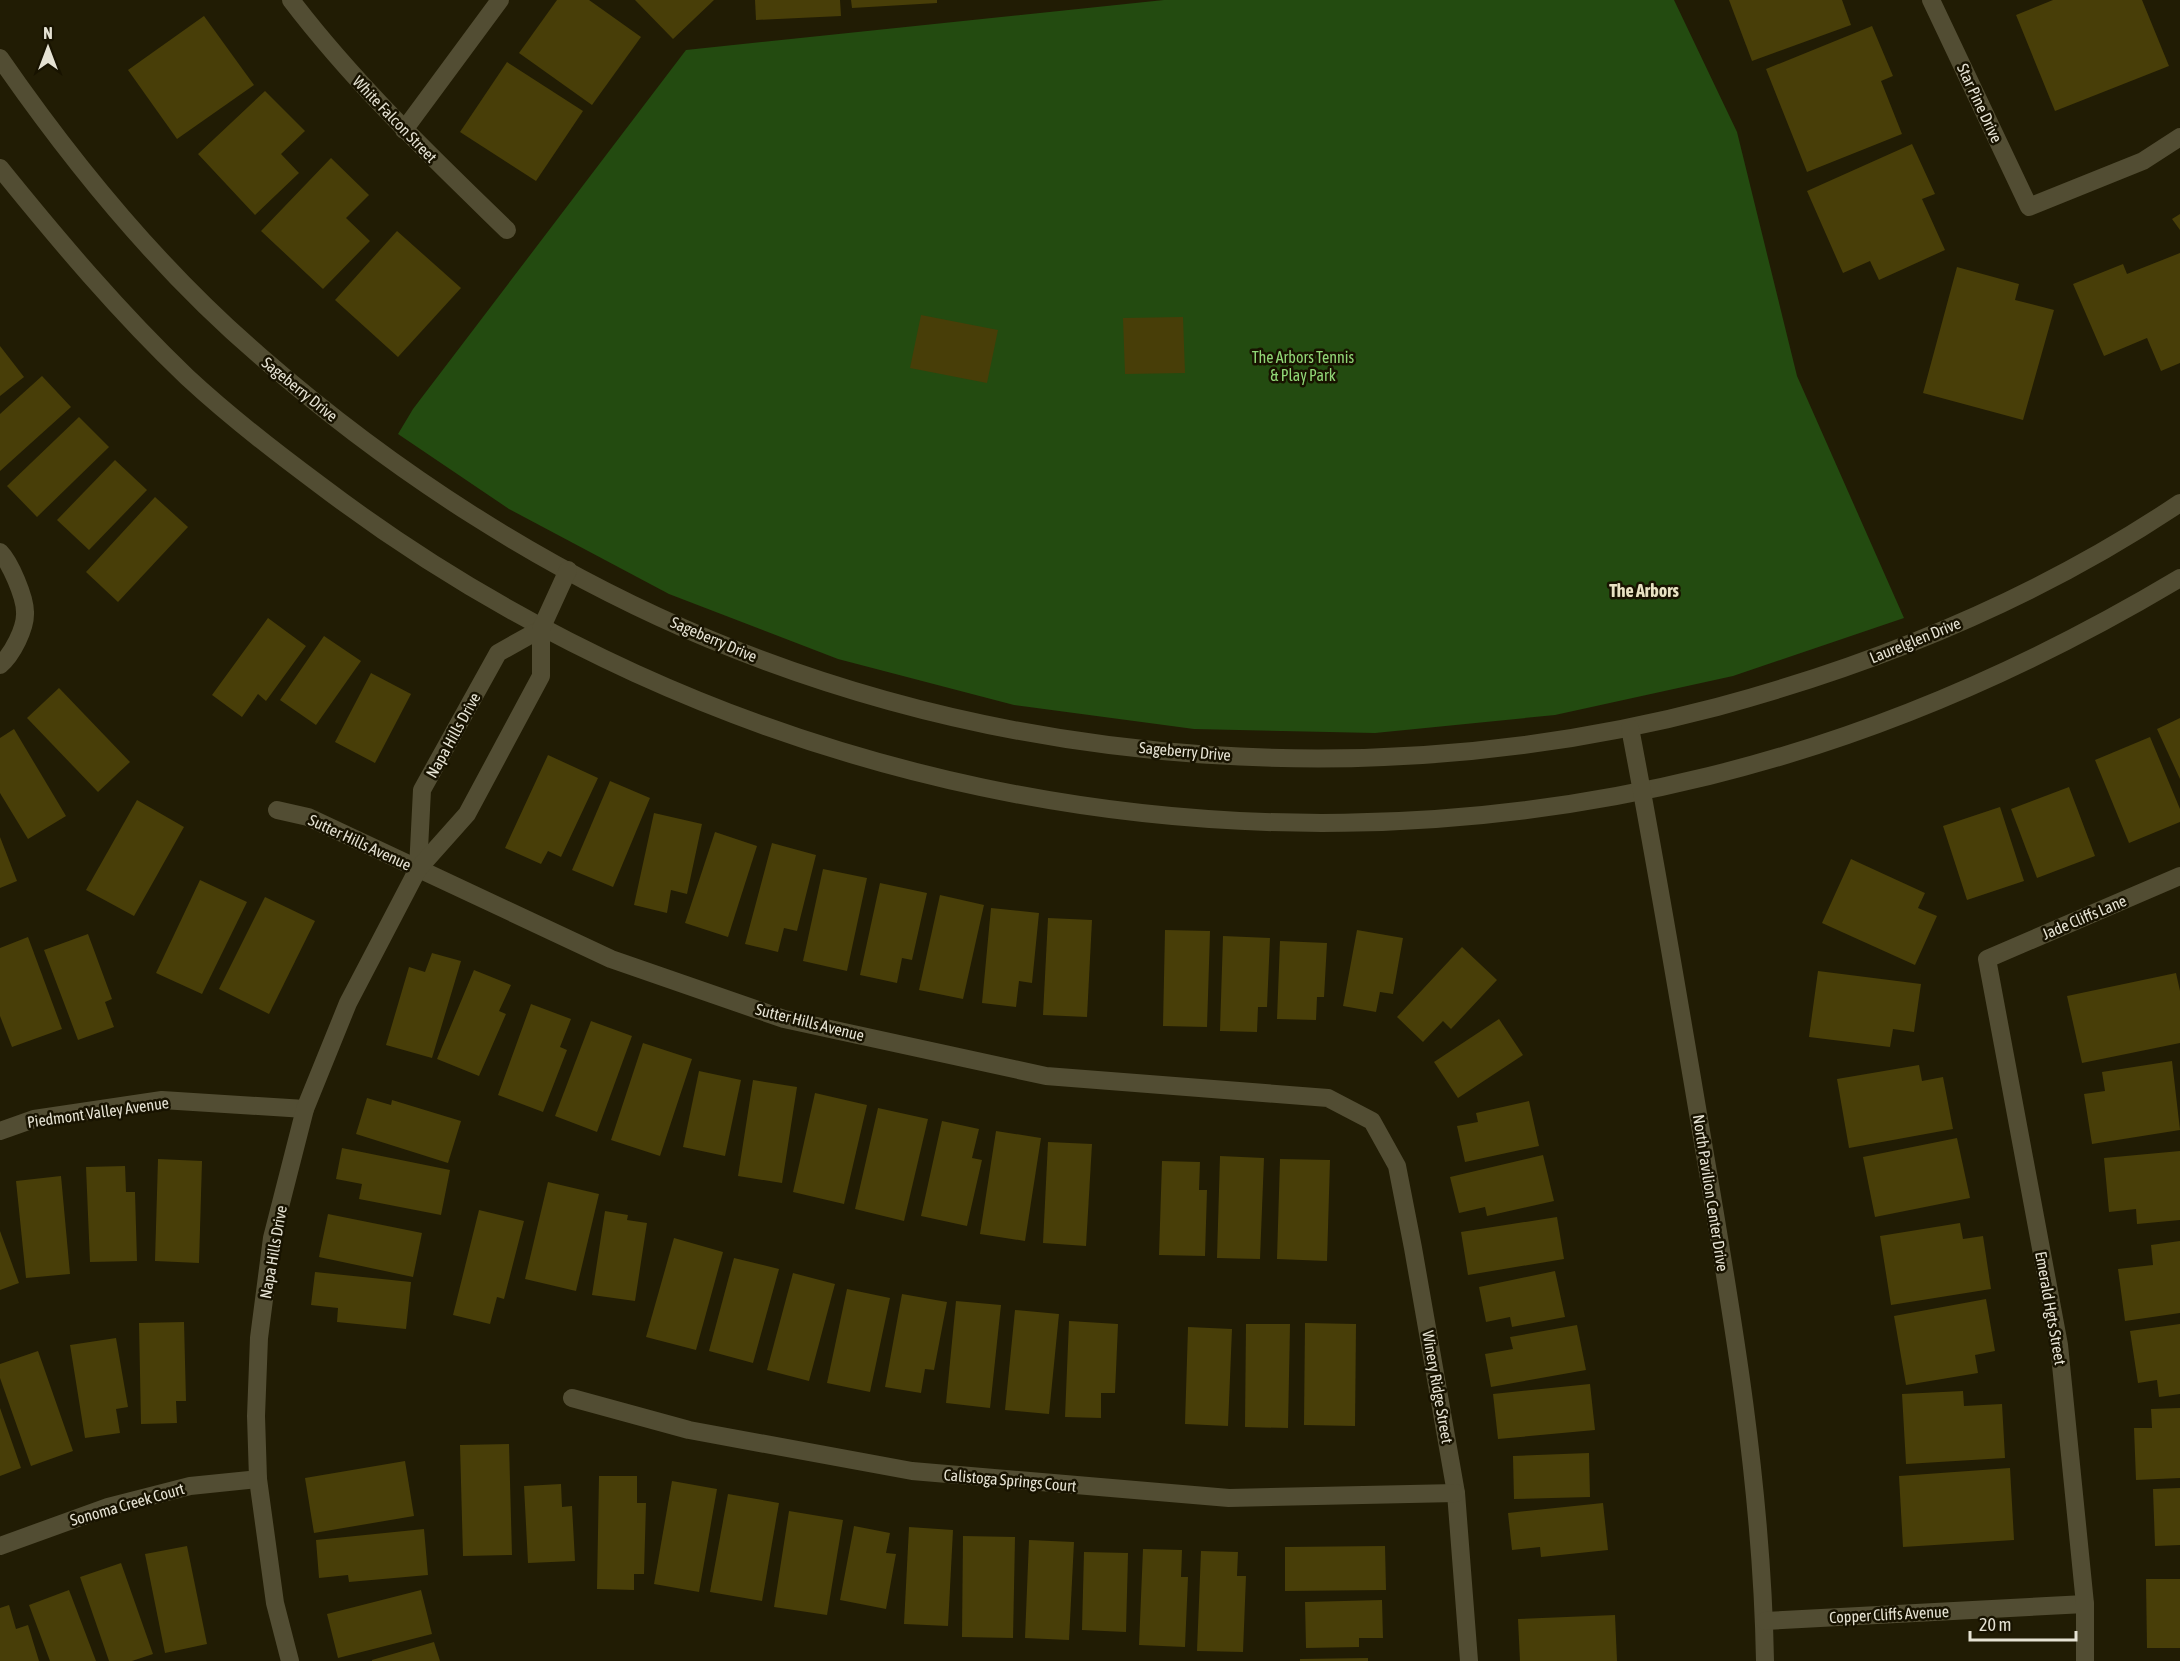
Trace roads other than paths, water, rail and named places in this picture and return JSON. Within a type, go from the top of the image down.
[{"type":"street","name":"White Falcon Street","points":[[291,0],[331,52],[404,130],[507,230]]},
{"type":"street","points":[[404,130],[500,0]]},
{"type":"street","name":"Star Pine Drive","points":[[1931,0],[2029,207],[2143,161],[2180,137]]},
{"type":"street","name":"Sageberry Drive","points":[[0,58],[33,106],[128,222],[188,287],[256,353],[391,460],[458,506],[568,570],[707,638],[846,688],[922,710],[1093,743],[1287,759],[1383,757],[1473,752],[1630,728]]},
{"type":"street","points":[[0,168],[64,247],[126,316],[190,380],[251,432],[404,548],[541,629],[652,683],[753,724],[873,762],[974,787],[1087,806],[1203,818],[1307,824],[1491,813],[1568,804],[1642,790],[1761,762],[1929,705],[2018,666],[2095,628],[2180,578]]},
{"type":"street","name":"Laurelglen Drive","points":[[1630,728],[1768,693],[1922,639],[2011,599],[2093,556],[2180,503]]},
{"type":"street","points":[[0,552],[9,561],[25,612],[12,654],[0,666]]},
{"type":"street","name":"Napa Hills Drive","points":[[290,1661],[274,1603],[258,1479],[259,1338],[272,1238],[305,1109],[348,1003],[418,869],[467,814],[542,676],[541,629],[568,570]]},
{"type":"street","name":"Napa Hills Drive","points":[[418,869],[422,790],[498,654],[541,629]]},
{"type":"street","name":"North Pavilion Center Drive","points":[[1630,728],[1746,1416],[1758,1513],[1765,1621],[1765,1661]]},
{"type":"street","name":"Sutter Hills Avenue","points":[[277,810],[308,817],[611,958],[784,1019],[1046,1076],[1328,1098],[1372,1121]]},
{"type":"street","name":"Jade Cliffs Lane","points":[[1987,958],[2180,876]]},
{"type":"street","name":"Emerald Hgts Street","points":[[1987,958],[2059,1345],[2085,1604],[2085,1661]]},
{"type":"street","name":"Piedmont Valley Avenue","points":[[0,1131],[34,1119],[162,1100],[305,1109]]},
{"type":"street","name":"Winery Ridge Street","points":[[1372,1121],[1397,1166],[1456,1493],[1469,1661]]},
{"type":"street","name":"Calistoga Springs Court","points":[[572,1398],[689,1430],[912,1472],[1229,1498],[1456,1493]]},
{"type":"street","name":"Sonoma Creek Court","points":[[0,1546],[108,1507],[190,1486],[258,1479]]},
{"type":"street","name":"Copper Cliffs Avenue","points":[[1765,1621],[2085,1604]]},
{"type":"district","name":"The Arbors","points":[[1644,590]]},
{"type":"park label","name":"The Arbors Tennis & Play Park","points":[[1303,366]]}]
